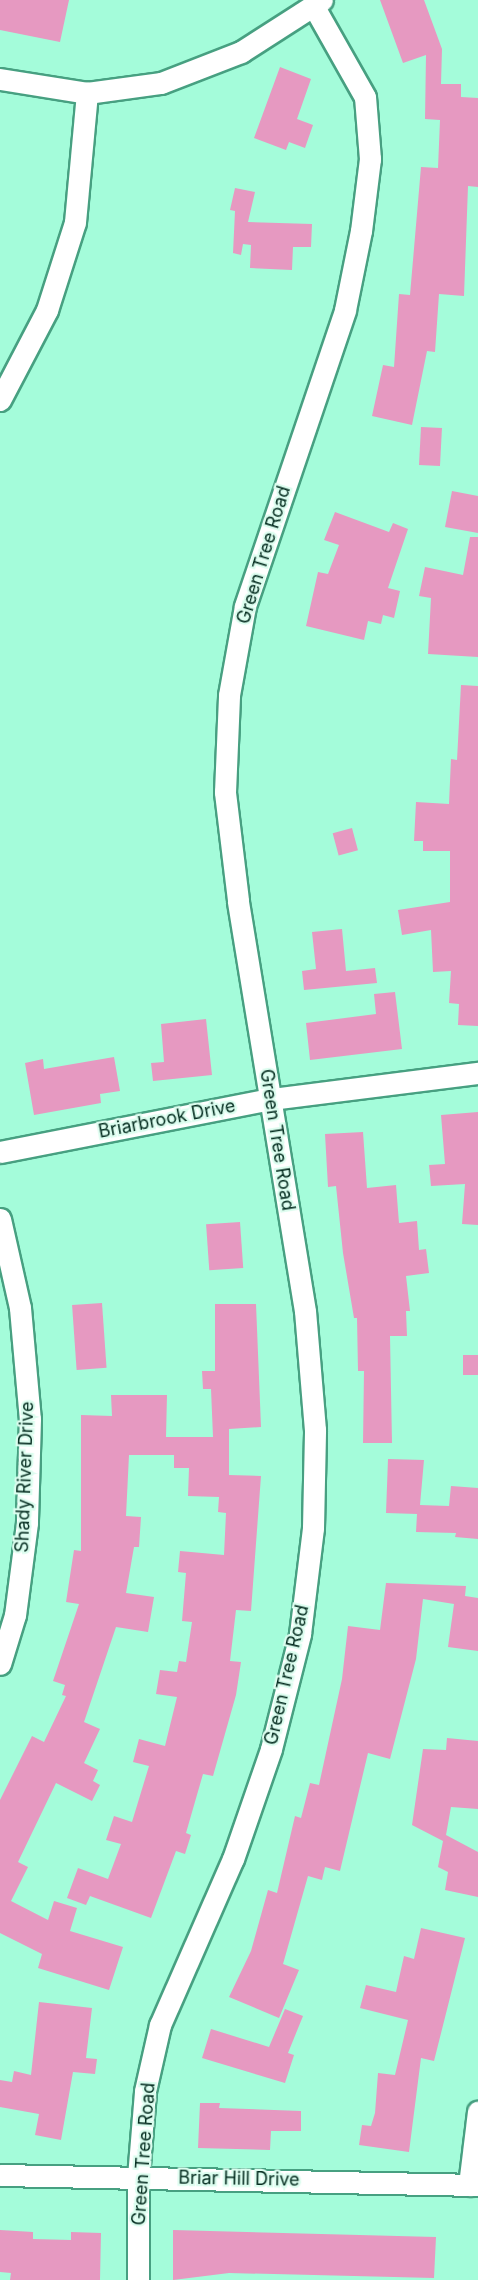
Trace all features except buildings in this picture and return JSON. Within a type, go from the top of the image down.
[{"type":"street","points":[[0,79],[87,93],[171,79],[241,52],[318,3]]},
{"type":"street","name":"Green Tree Road","points":[[138,2280],[138,2177],[145,2091],[160,2025],[233,1859],[271,1749],[303,1610],[313,1528],[315,1431],[305,1311],[238,900],[225,792],[229,695],[245,606],[345,310],[362,231],[370,159],[365,97],[318,3]]},
{"type":"street","points":[[0,400],[47,310],[75,222],[87,93]]},
{"type":"street","name":"Briarbrook Drive","points":[[0,1152],[271,1099],[478,1073]]},
{"type":"street","name":"Shady River Drive","points":[[0,1219],[20,1308],[30,1419],[27,1523],[15,1615],[0,1664]]},
{"type":"street","points":[[474,2185],[478,2112]]},
{"type":"street","name":"Briar Hill Drive","points":[[0,2175],[474,2185]]}]
